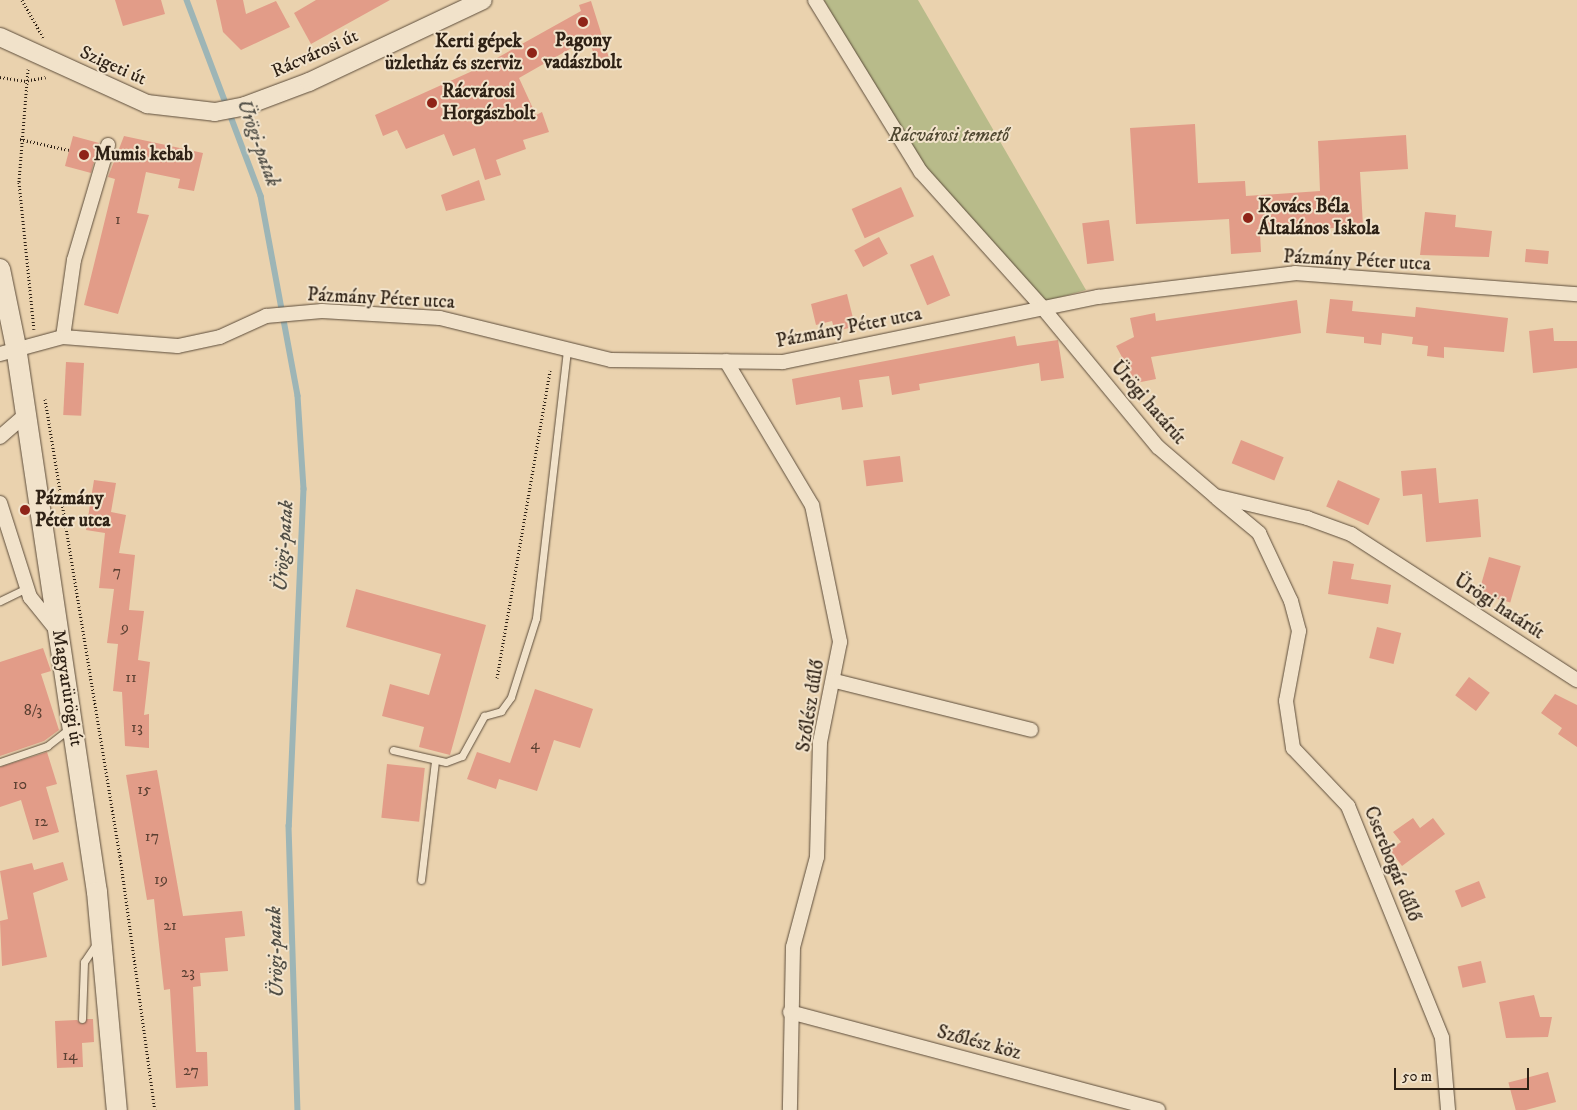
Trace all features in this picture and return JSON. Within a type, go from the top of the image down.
[{"type":"main road","name":"Magyarürögi út","points":[[0,269],[8,350],[26,414],[72,717],[102,935],[117,1110]]},
{"type":"street","name":"Rácvárosi út","points":[[215,112],[244,106],[309,82],[483,0]]},
{"type":"street","name":"Ürögi határút","points":[[815,0],[921,172],[1042,307],[1158,447],[1215,496],[1308,518],[1351,534],[1577,680]]},
{"type":"street","name":"Szigeti út","points":[[0,37],[147,104],[215,112]]},
{"type":"street","points":[[63,337],[74,260],[108,145]]},
{"type":"street","name":"Pázmány Péter utca","points":[[8,350],[35,341],[63,337],[178,346],[220,337],[266,316],[322,311],[440,318],[611,360],[782,362],[1042,307],[1295,273],[1577,294]]},
{"type":"street","name":"Szőlész dűlő","points":[[726,361],[812,505],[840,642],[836,681],[820,742],[817,858],[793,947],[790,1012],[790,1110]]},
{"type":"street","points":[[0,436],[26,414]]},
{"type":"street","name":"Cserebogár dűlő","points":[[1215,496],[1260,533],[1291,601],[1299,631],[1286,702],[1293,748],[1348,806],[1442,1038],[1448,1110]]},
{"type":"street","points":[[0,502],[27,588],[59,633]]},
{"type":"street","points":[[836,681],[1031,730]]},
{"type":"street","name":"Szőlész köz","points":[[790,1012],[1158,1110]]},
{"type":"lane","points":[[393,750],[435,760],[462,756],[484,716],[501,711],[511,696],[536,618],[562,348]]},
{"type":"lane","points":[[0,601],[27,588]]},
{"type":"lane","points":[[0,762],[47,746],[68,733],[72,717]]},
{"type":"lane","points":[[421,880],[435,760]]},
{"type":"lane","points":[[82,1020],[84,962],[102,935]]},
{"type":"path","points":[[22,0],[39,32]]},
{"type":"path","points":[[0,77],[24,81],[19,182],[35,341]]},
{"type":"path","points":[[20,139],[69,150]]},
{"type":"path","points":[[497,678],[562,348]]},
{"type":"path","points":[[43,390],[120,856],[155,1110]]},
{"type":"green space","name":"Rácvárosi temető","points":[[824,0],[918,0],[1086,290],[1039,303],[921,172]]},
{"type":"building","points":[[115,0],[161,0],[165,14],[123,26]]},
{"type":"building","points":[[216,0],[243,0],[246,14],[276,1],[290,27],[241,50],[223,32]]},
{"type":"building","points":[[316,0],[390,0],[311,44],[294,13]]},
{"type":"building","points":[[591,1],[609,58],[596,62],[589,38],[519,78],[536,115],[542,112],[549,132],[523,140],[526,149],[496,160],[501,175],[485,180],[475,148],[453,156],[444,134],[406,149],[397,130],[383,136],[375,115],[479,68],[581,11],[579,5]]},
{"type":"building","points":[[1195,124],[1198,183],[1245,181],[1246,196],[1320,191],[1318,141],[1406,135],[1408,169],[1360,172],[1363,226],[1260,233],[1261,252],[1231,254],[1229,219],[1136,224],[1130,128]]},
{"type":"building","points":[[73,136],[99,143],[91,173],[65,166]]},
{"type":"building","points":[[124,136],[203,153],[194,191],[178,188],[180,179],[146,172],[137,213],[149,215],[118,314],[84,305],[115,179],[108,177]]},
{"type":"building","points":[[479,180],[485,200],[446,211],[441,195]]},
{"type":"building","points":[[901,187],[914,216],[865,238],[852,209]]},
{"type":"building","points":[[1425,212],[1456,215],[1455,227],[1492,231],[1489,257],[1420,255]]},
{"type":"building","points":[[1109,220],[1114,261],[1087,264],[1082,223]]},
{"type":"building","points":[[879,237],[888,254],[863,267],[854,250]]},
{"type":"building","points":[[1526,249],[1549,251],[1548,264],[1525,262]]},
{"type":"building","points":[[933,255],[950,296],[927,305],[910,265]]},
{"type":"building","points":[[847,294],[855,326],[835,332],[832,321],[816,325],[811,304]]},
{"type":"building","points":[[1330,299],[1353,301],[1352,311],[1415,317],[1416,307],[1508,318],[1504,352],[1444,347],[1444,358],[1427,356],[1428,346],[1412,344],[1413,337],[1382,333],[1381,345],[1364,343],[1364,337],[1326,333]]},
{"type":"building","points":[[1297,300],[1301,333],[1151,357],[1156,379],[1136,383],[1116,346],[1134,337],[1130,318],[1155,313],[1156,321]]},
{"type":"building","points":[[1553,328],[1554,341],[1577,341],[1577,368],[1533,373],[1529,331]]},
{"type":"building","points":[[1015,336],[1017,346],[1058,340],[1064,378],[1041,381],[1039,363],[919,384],[920,390],[892,395],[889,376],[859,380],[863,407],[842,410],[840,397],[796,405],[792,379]]},
{"type":"building","points":[[66,362],[84,363],[81,416],[63,415]]},
{"type":"building","points":[[1241,440],[1284,457],[1274,480],[1232,463]]},
{"type":"building","points":[[900,456],[903,482],[866,486],[863,461]]},
{"type":"building","points":[[1436,468],[1439,503],[1478,499],[1481,537],[1426,542],[1422,494],[1403,496],[1401,471]]},
{"type":"building","points":[[94,480],[116,483],[111,512],[126,515],[119,553],[135,555],[129,610],[144,611],[138,660],[150,662],[144,715],[149,714],[149,748],[125,746],[122,692],[113,691],[118,644],[107,643],[114,589],[99,588],[105,533],[86,530]]},
{"type":"building","points":[[1338,480],[1380,499],[1368,525],[1326,506]]},
{"type":"building","points":[[1489,557],[1521,566],[1510,603],[1479,594]]},
{"type":"building","points":[[1333,561],[1354,564],[1351,579],[1391,585],[1388,604],[1328,594]]},
{"type":"building","points":[[356,589],[486,625],[450,755],[419,747],[424,727],[382,716],[390,684],[429,695],[441,654],[346,627]]},
{"type":"building","points":[[1377,627],[1401,633],[1394,664],[1369,658]]},
{"type":"building","points":[[43,648],[51,671],[41,674],[59,730],[44,741],[0,756],[0,662]]},
{"type":"building","points":[[1469,677],[1490,693],[1476,711],[1455,695]]},
{"type":"building","points":[[535,689],[593,709],[580,748],[554,740],[537,791],[499,779],[496,789],[467,779],[477,752],[510,763]]},
{"type":"building","points":[[1555,694],[1577,705],[1577,747],[1558,734],[1562,728],[1541,713]]},
{"type":"building","points":[[47,752],[57,784],[46,787],[59,832],[33,840],[21,800],[0,807],[0,767]]},
{"type":"building","points":[[387,764],[425,768],[419,822],[381,818]]},
{"type":"building","points":[[157,770],[183,916],[242,911],[245,936],[225,938],[228,971],[200,973],[201,986],[193,987],[196,1052],[207,1052],[208,1086],[176,1088],[170,989],[164,990],[154,899],[147,900],[126,775]]},
{"type":"building","points":[[1413,818],[1420,828],[1433,818],[1445,834],[1402,866],[1390,850],[1401,842],[1393,832]]},
{"type":"building","points":[[63,862],[68,880],[33,893],[47,957],[2,966],[0,921],[8,919],[0,871],[32,863],[34,870]]},
{"type":"building","points":[[1479,881],[1486,898],[1462,907],[1455,891]]},
{"type":"building","points":[[1481,961],[1486,982],[1463,988],[1458,966]]},
{"type":"building","points":[[1534,995],[1540,1017],[1552,1017],[1548,1037],[1506,1038],[1499,1002]]},
{"type":"building","points":[[87,1019],[93,1019],[94,1042],[82,1043],[83,1067],[57,1068],[55,1021],[77,1020],[82,1024]]},
{"type":"building","points":[[1548,1072],[1556,1102],[1526,1110],[1516,1110],[1508,1083]]},
{"type":"waterway","name":"Ürögi-patak","points":[[187,0],[261,196],[298,396],[304,489],[289,826],[298,1110]]},
{"type":"place","name":"Pagony vadászbolt","points":[[583,22]]},
{"type":"place","name":"Kerti gépek üzletház és szerviz","points":[[532,53]]},
{"type":"place","name":"Rácvárosi Horgászbolt","points":[[432,103]]},
{"type":"place","name":"Mumis kebab","points":[[84,155]]},
{"type":"place","name":"Kovács Béla Általános Iskola","points":[[1248,218]]},
{"type":"place","name":"Pázmány Péter utca","points":[[25,510]]}]
